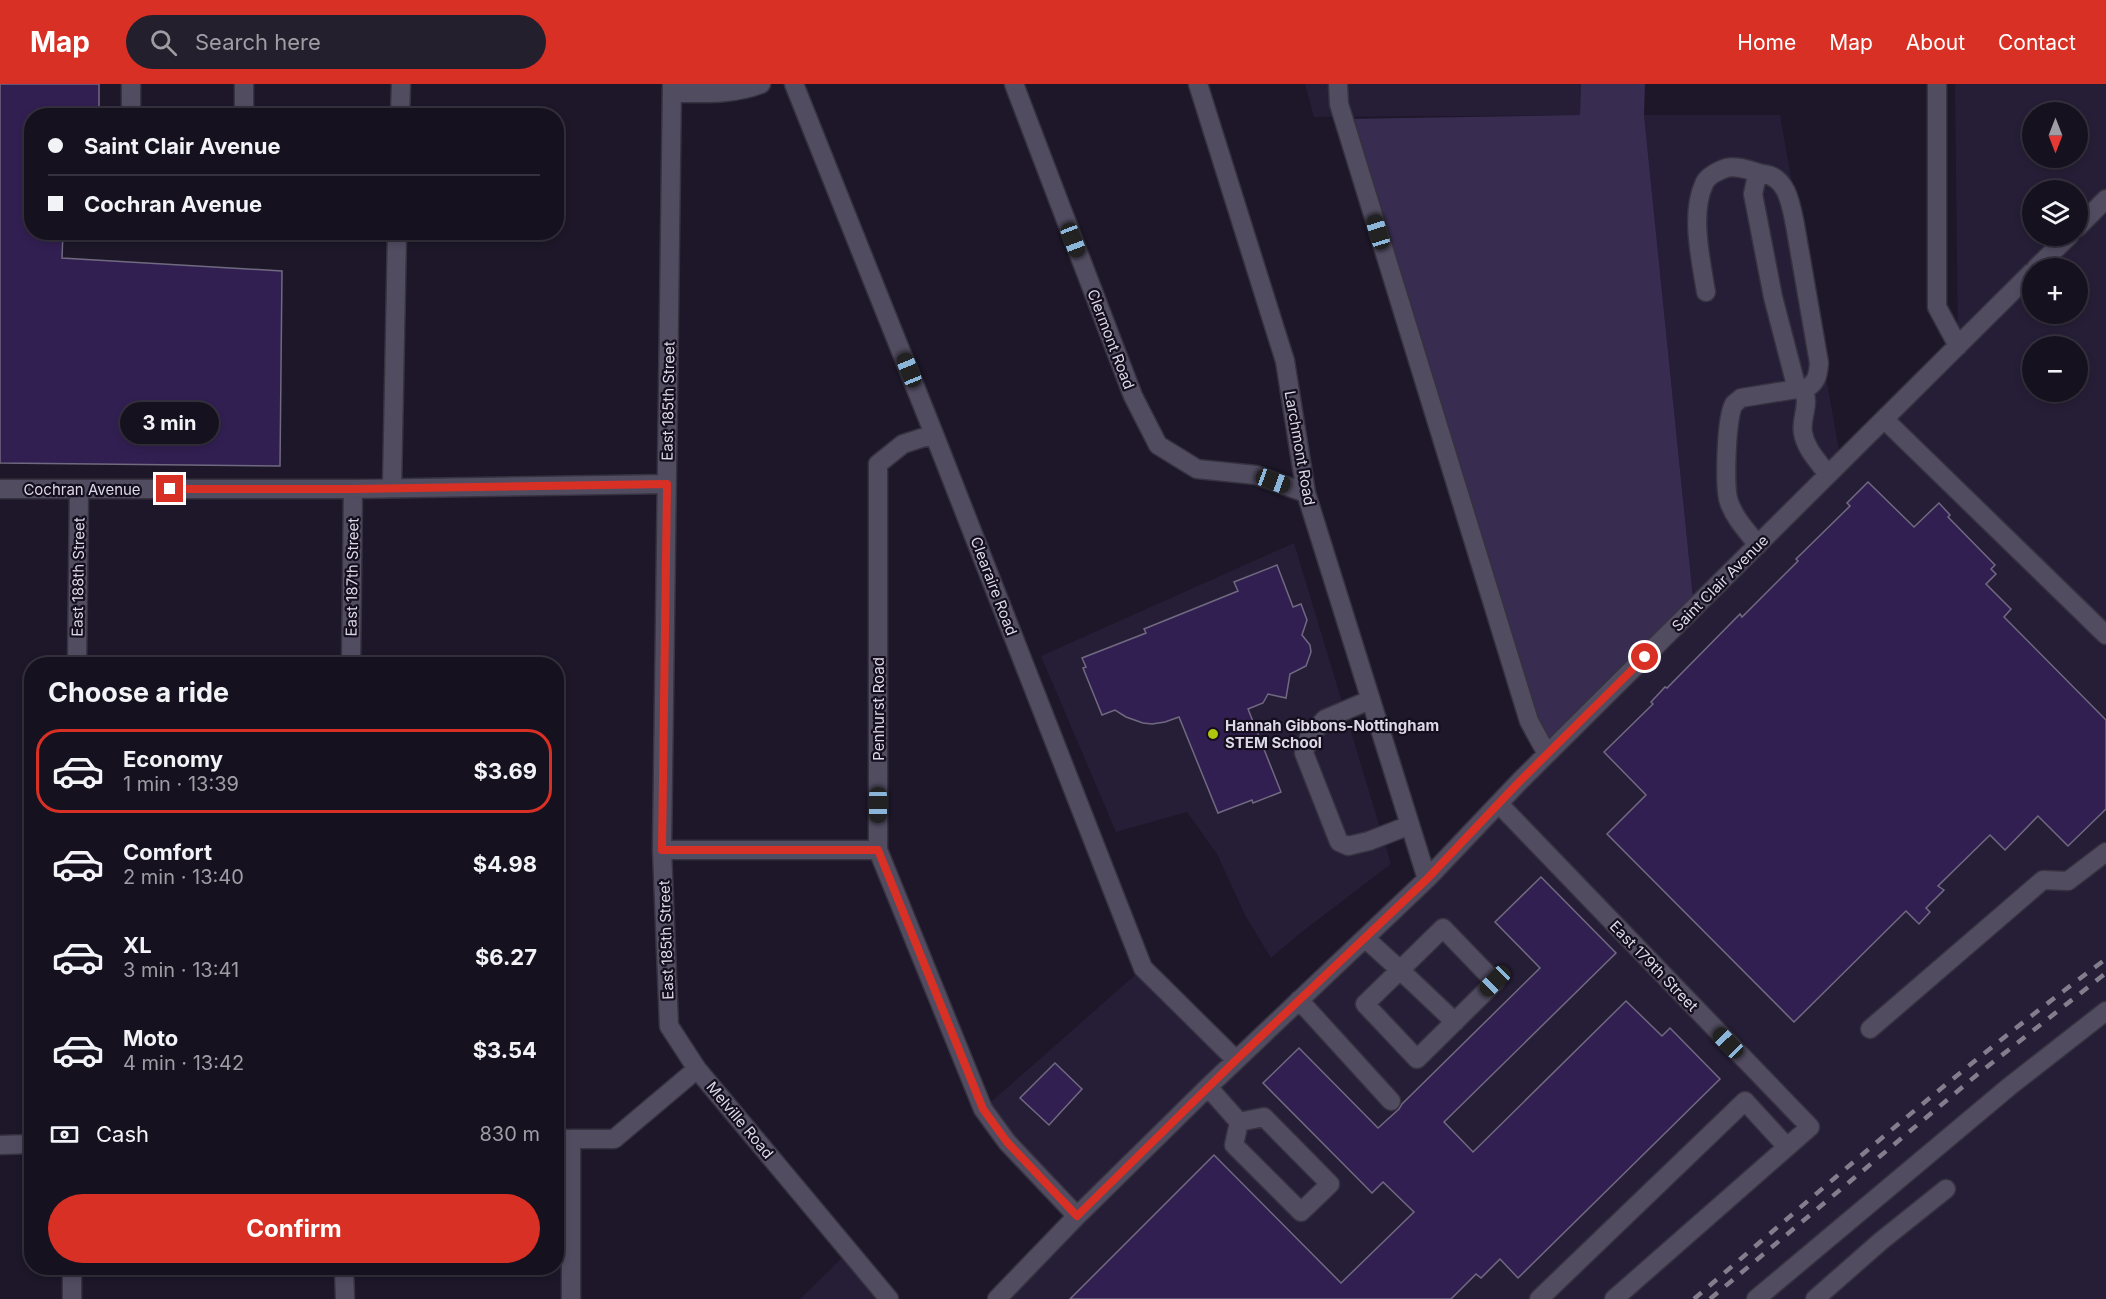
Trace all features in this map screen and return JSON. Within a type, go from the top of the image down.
[{"type":"street","points":[[131,84],[131,108]]},
{"type":"street","points":[[244,84],[244,108]]},
{"type":"street","points":[[400,108],[401,84]]},
{"type":"street","points":[[672,88],[719,93],[761,84]]},
{"type":"street","name":"Clearaire Road","points":[[794,84],[1143,968],[1236,1060]]},
{"type":"street","name":"Clermont Road","points":[[1014,84],[1133,396],[1158,445],[1197,469],[1256,475],[1306,493]]},
{"type":"street","name":"Larchmont Road","points":[[1198,84],[1285,362],[1306,493],[1427,879]]},
{"type":"street","points":[[1338,84],[1339,104],[1525,710],[1547,754]]},
{"type":"street","points":[[1937,84],[1937,307],[1958,346]]},
{"type":"street","name":"East 185th Street","points":[[672,88],[662,850],[669,1026],[697,1069]]},
{"type":"street","points":[[1706,292],[1698,219],[1704,184],[1711,175],[1727,168],[1741,168],[1773,176],[1780,182],[1791,204],[1819,363],[1818,375],[1813,385],[1800,390],[1741,398],[1734,404],[1726,480],[1728,500],[1736,517],[1758,545]]},
{"type":"street","points":[[1763,174],[1756,180],[1753,194],[1773,297],[1800,390],[1806,395],[1802,420],[1803,433],[1808,447],[1828,475]]},
{"type":"street","points":[[2088,217],[2106,199]]},
{"type":"street","points":[[392,488],[397,240]]},
{"type":"street","points":[[2046,258],[2059,246]]},
{"type":"street","name":"Saint Clair Avenue","points":[[997,1299],[1077,1216],[1208,1087],[1427,879],[1547,754],[2022,282]]},
{"type":"street","points":[[1884,419],[2106,635]]},
{"type":"street","name":"Penhurst Road","points":[[934,434],[903,444],[878,464],[878,850],[983,1109],[1007,1142],[1077,1216]]},
{"type":"street","name":"Cochran Avenue","points":[[0,489],[353,489],[667,484]]},
{"type":"street","name":"East 188th Street","points":[[77,657],[79,489]]},
{"type":"street","name":"East 187th Street","points":[[351,657],[353,489]]},
{"type":"street","points":[[1371,700],[1325,719],[1309,737],[1304,753],[1339,842],[1348,846],[1369,841],[1410,825]]},
{"type":"street","name":"East 179th Street","points":[[1498,804],[1810,1127],[1787,1147]]},
{"type":"street","points":[[662,850],[878,850]]},
{"type":"street","points":[[1870,1029],[2043,880],[2068,881],[2106,852]]},
{"type":"street","points":[[1443,928],[1495,981],[1417,1059],[1365,1004],[1400,970],[1443,928]]},
{"type":"street","points":[[1365,938],[1455,1022]]},
{"type":"street","points":[[1299,1000],[1391,1101]]},
{"type":"street","points":[[1756,1299],[2010,1086],[2106,1011]]},
{"type":"street","name":"Melville Road","points":[[564,1139],[614,1139],[697,1069],[889,1299]]},
{"type":"street","points":[[1208,1087],[1239,1122]]},
{"type":"street","points":[[1539,1299],[1745,1101],[1787,1147],[1614,1299]]},
{"type":"street","points":[[1264,1117],[1330,1184],[1301,1212],[1234,1145],[1239,1122],[1264,1117]]},
{"type":"street","points":[[564,1139],[571,1299]]},
{"type":"street","points":[[0,1145],[24,1144]]},
{"type":"street","points":[[1815,1299],[1881,1241],[1946,1189]]},
{"type":"street","points":[[72,1275],[72,1299]]},
{"type":"street","points":[[344,1275],[345,1299]]},
{"type":"shaded area","points":[[1305,84],[1581,84],[1580,115],[1314,117]]},
{"type":"shaded area","points":[[1581,84],[1645,84],[1644,115],[1694,608],[1547,754],[1344,119],[1580,115]]},
{"type":"shaded area","points":[[1955,84],[2106,84],[2106,1299],[997,1299],[1077,1216],[983,1109],[1143,968],[1236,1060],[1694,608],[1644,115],[1780,115],[1841,462],[1958,346]]},
{"type":"shaded area","name":"Hannah Gibbons-Nottingham STEM School","points":[[1294,543],[1391,864],[1271,958],[1245,915],[1217,854],[1187,812],[1116,832],[1041,656]]},
{"type":"shaded area","points":[[849,1251],[889,1299],[800,1299]]},
{"type":"building","points":[[0,84],[99,84],[99,108],[24,108],[24,240],[63,240],[62,258],[282,271],[280,466],[0,463]]},
{"type":"building","points":[[1868,482],[1914,527],[1939,503],[1950,515],[1948,517],[1995,565],[1991,569],[1996,574],[1986,584],[2011,609],[2004,617],[2106,720],[2106,809],[2068,846],[2038,816],[2005,850],[1990,835],[1938,886],[1944,890],[1926,908],[1930,912],[1919,924],[1906,911],[1794,1022],[1607,834],[1646,795],[1604,752],[1653,704],[1651,702],[1665,687],[1667,688],[1740,614],[1742,617],[1798,561],[1796,559],[1850,506],[1847,503]]},
{"type":"building","points":[[1277,565],[1293,607],[1301,604],[1307,620],[1302,635],[1310,645],[1311,652],[1306,666],[1290,674],[1286,698],[1268,694],[1263,703],[1248,709],[1281,792],[1218,813],[1179,717],[1152,724],[1126,717],[1115,710],[1102,715],[1083,668],[1086,667],[1082,658],[1146,633],[1144,629],[1238,591],[1234,582]]},
{"type":"building","points":[[1541,877],[1616,953],[1444,1122],[1473,1152],[1626,1001],[1662,1036],[1670,1028],[1720,1079],[1518,1278],[1500,1259],[1481,1278],[1476,1274],[1451,1299],[1070,1299],[1214,1155],[1341,1283],[1414,1212],[1383,1182],[1372,1193],[1263,1083],[1299,1048],[1378,1128],[1540,968],[1495,922]]},
{"type":"building","points":[[1055,1063],[1082,1089],[1049,1125],[1020,1098]]},
{"type":"railway","points":[[1694,1299],[1948,1083],[2106,959]]},
{"type":"railway","points":[[1710,1299],[1978,1074],[2106,973]]},
{"type":"place","name":"Hannah Gibbons-Nottingham STEM School","points":[[1213,734]]},
{"type":"route","points":[[170,489],[353,489],[667,484],[662,850],[878,850],[983,1109],[1007,1142],[1077,1216],[1236,1060],[1427,879],[1520,781],[1645,657]]}]
